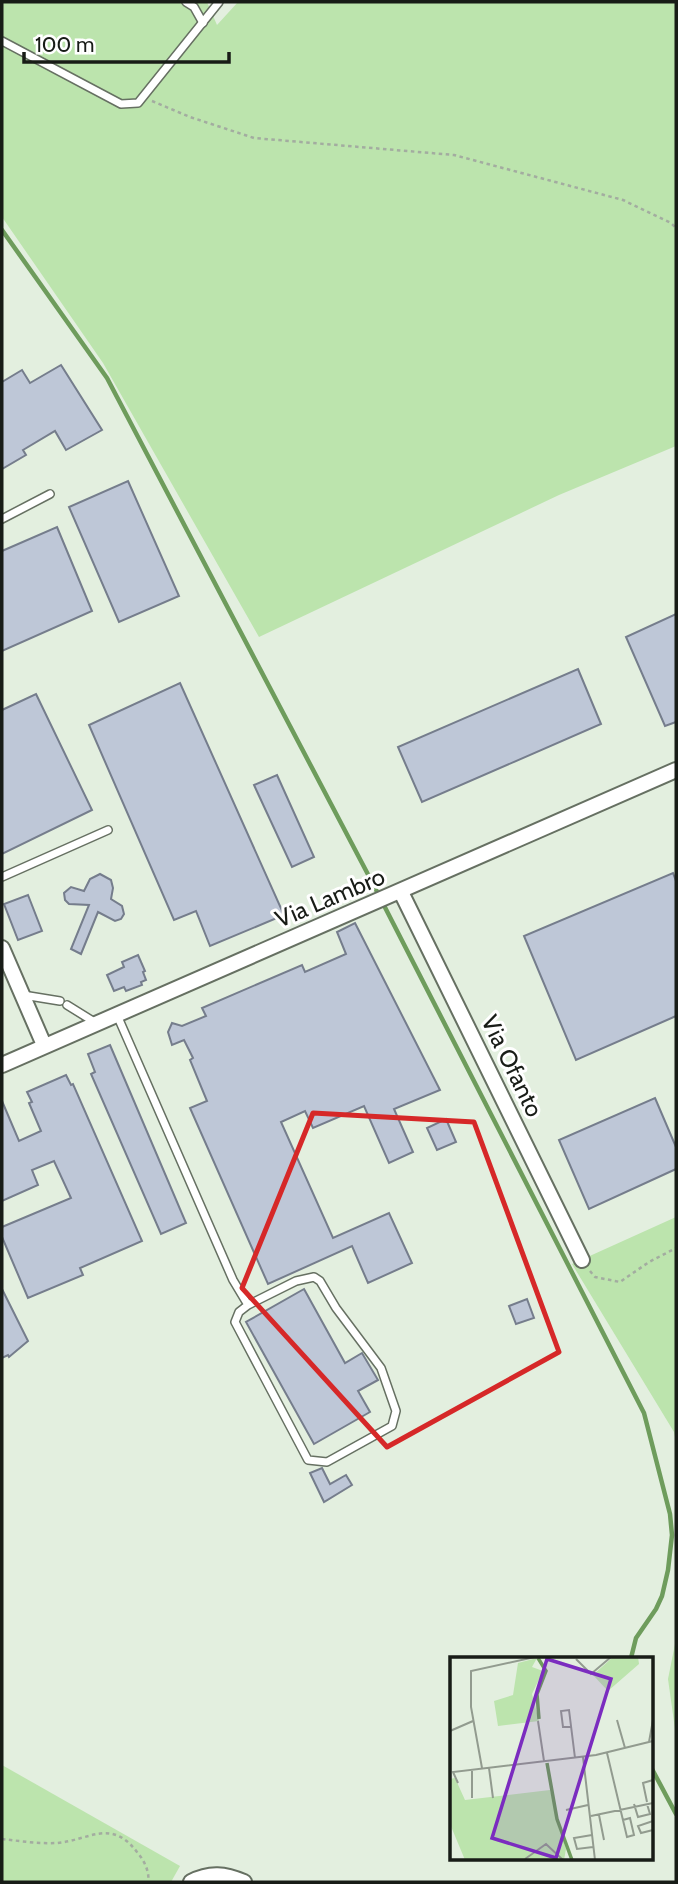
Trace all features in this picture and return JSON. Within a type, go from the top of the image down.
[{"type":"street","name":"Via Lambro","points":[[2,1065],[676,770]]},
{"type":"street","name":"Via Ofanto","points":[[397,894],[582,1260]]},
{"type":"street","points":[[2,948],[44,1045]]},
{"type":"street","points":[[197,1879],[222,1874],[244,1882]]},
{"type":"lane","points":[[186,2],[194,7],[203,23]]},
{"type":"lane","points":[[2,41],[121,104],[138,103],[219,2]]},
{"type":"lane","points":[[2,519],[50,494]]},
{"type":"lane","points":[[2,877],[108,830]]},
{"type":"lane","points":[[22,994],[64,1003],[96,1023]]},
{"type":"lane","points":[[117,1015],[233,1280],[248,1305]]},
{"type":"lane","points":[[314,1277],[320,1281],[336,1308],[381,1368],[396,1411],[392,1426],[327,1462],[308,1460],[235,1322],[239,1312],[248,1305],[296,1281],[314,1277]]},
{"type":"path","points":[[143,97],[190,117],[254,138],[454,155],[623,200],[676,228]]},
{"type":"path","points":[[582,1260],[594,1277],[620,1282],[676,1248]]},
{"type":"path","points":[[2,1839],[58,1843],[100,1833],[117,1834],[132,1845],[141,1857],[149,1876],[148,1882]]},
{"type":"highlighted area","points":[[313,1113],[474,1122],[559,1352],[387,1447],[242,1288]]},
{"type":"green space","points":[[2,2],[207,2],[217,25],[238,2],[676,2],[676,446],[559,495],[259,637],[103,363],[2,217]]},
{"type":"green space","points":[[676,1217],[676,1442],[674,1432],[572,1264]]},
{"type":"green space","points":[[676,1639],[676,1736],[668,1679]]},
{"type":"green space","points":[[2,1765],[180,1866],[171,1882],[2,1882]]},
{"type":"building","points":[[61,365],[102,430],[66,450],[55,431],[23,450],[26,455],[2,469],[2,382],[22,370],[30,383]]},
{"type":"building","points":[[128,481],[179,596],[119,622],[69,507]]},
{"type":"building","points":[[57,527],[92,611],[2,651],[2,551]]},
{"type":"building","points":[[676,614],[676,722],[665,726],[626,637]]},
{"type":"building","points":[[578,669],[601,724],[422,802],[398,747]]},
{"type":"building","points":[[180,683],[284,915],[210,946],[196,911],[174,920],[89,725]]},
{"type":"building","points":[[36,694],[92,810],[2,854],[2,710]]},
{"type":"building","points":[[277,775],[314,857],[292,867],[254,785]]},
{"type":"building","points":[[673,873],[676,881],[676,1016],[576,1060],[524,936]]},
{"type":"building","points":[[100,874],[111,880],[111,899],[122,906],[124,914],[121,919],[115,921],[98,912],[81,954],[71,949],[89,905],[69,904],[64,893],[71,887],[84,891],[90,879]]},
{"type":"building","points":[[28,895],[42,931],[18,940],[4,904]]},
{"type":"building","points":[[355,923],[440,1090],[394,1109],[413,1152],[389,1163],[364,1106],[313,1128],[305,1111],[281,1122],[333,1238],[389,1213],[412,1263],[368,1283],[352,1246],[268,1284],[190,1108],[207,1101],[190,1060],[193,1058],[184,1040],[172,1045],[168,1032],[172,1023],[182,1026],[206,1016],[202,1008],[302,965],[305,972],[346,954],[337,932]]},
{"type":"building","points":[[138,955],[146,980],[141,982],[142,985],[126,991],[124,987],[114,991],[107,975],[124,967],[122,962]]},
{"type":"building","points":[[110,1045],[186,1223],[161,1234],[91,1074],[95,1072],[88,1054]]},
{"type":"building","points":[[66,1075],[71,1085],[73,1084],[142,1241],[80,1268],[83,1275],[28,1298],[2,1237],[2,1227],[71,1198],[54,1161],[32,1170],[38,1185],[2,1201],[2,1101],[19,1141],[41,1131],[27,1092]]},
{"type":"building","points":[[655,1098],[676,1147],[676,1169],[589,1209],[559,1140]]},
{"type":"building","points":[[446,1119],[456,1142],[437,1150],[427,1128]]},
{"type":"building","points":[[2,1289],[28,1341],[9,1357],[8,1355],[2,1358]]},
{"type":"building","points":[[304,1289],[345,1363],[362,1353],[378,1380],[358,1391],[370,1412],[314,1444],[246,1322]]},
{"type":"building","points":[[527,1299],[534,1318],[516,1324],[509,1306]]},
{"type":"building","points":[[322,1468],[330,1484],[346,1475],[352,1485],[324,1502],[310,1473]]},
{"type":"waterway","points":[[2,230],[107,378],[372,882],[644,1413],[670,1514],[672,1535],[662,1596],[636,1638],[631,1657]]},
{"type":"waterway","points":[[654,1773],[676,1814]]}]
